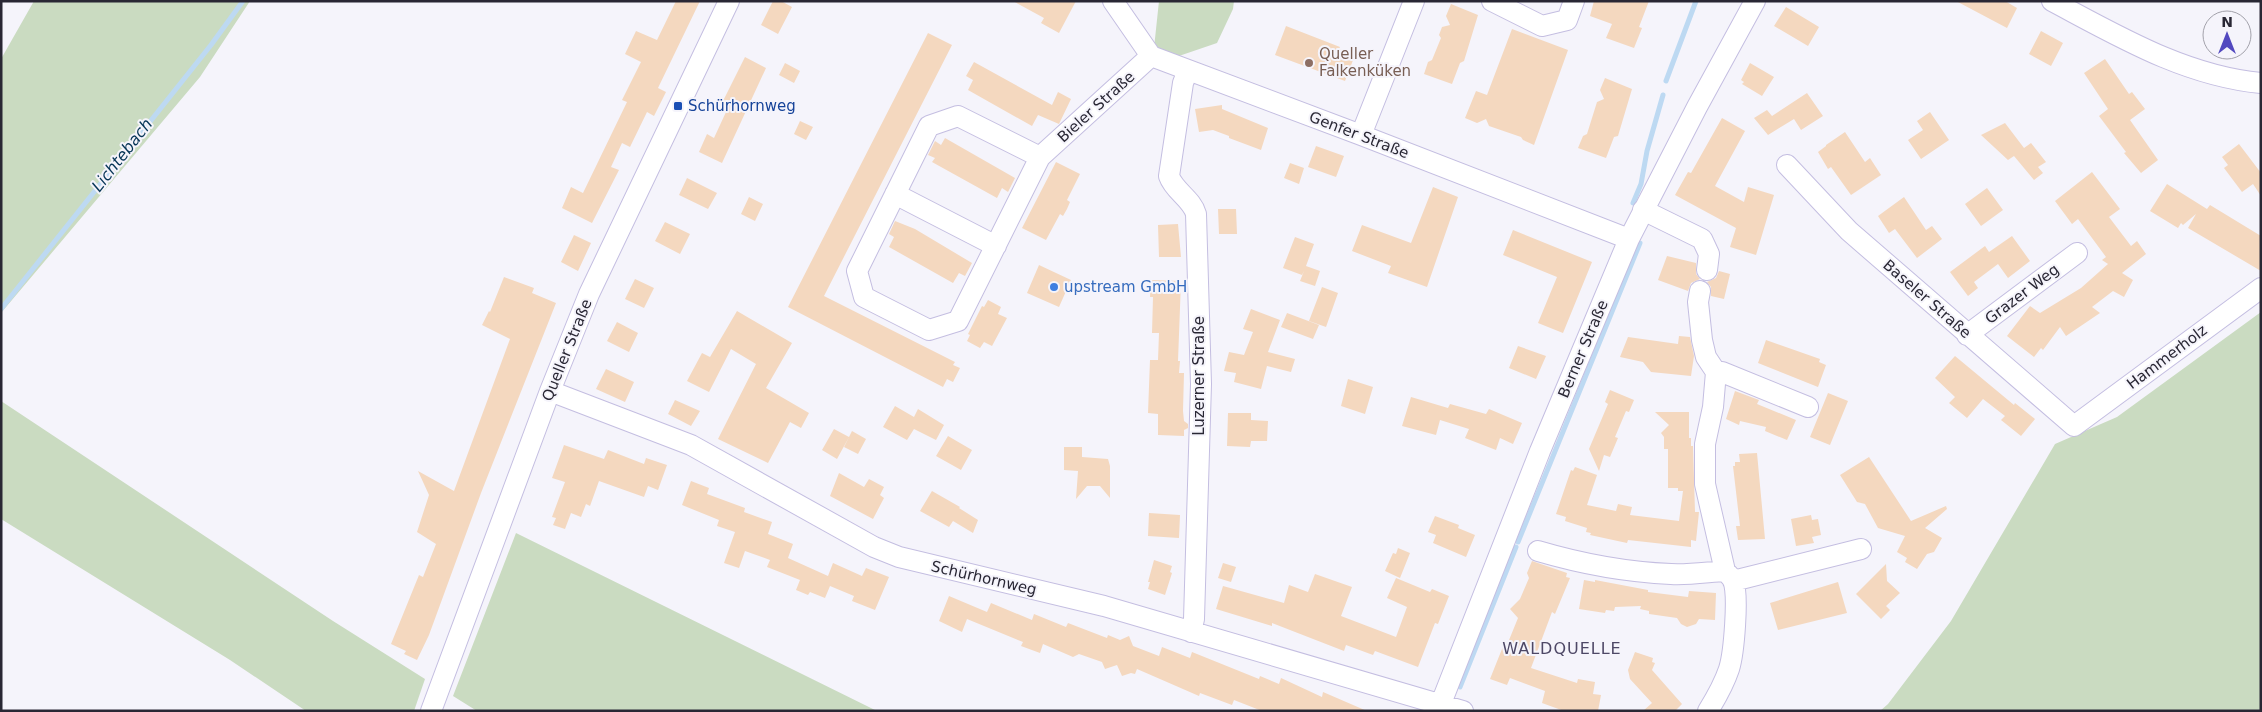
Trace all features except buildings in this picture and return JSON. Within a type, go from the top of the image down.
[{"type":"street","name":"Queller Straße","points":[[431,711],[550,391],[593,285],[729,1]]},
{"type":"street","points":[[1113,1],[1151,56]]},
{"type":"street","points":[[1361,135],[1414,1]]},
{"type":"street","points":[[1492,1],[1542,26],[1567,20],[1574,1]]},
{"type":"street","name":"Berner Straße","points":[[1439,708],[1540,451],[1629,239],[1642,210],[1755,1]]},
{"type":"street","points":[[2052,1],[2166,58],[2223,78],[2261,83]]},
{"type":"street","name":"Genfer Straße","points":[[1151,56],[1629,239]]},
{"type":"street","name":"Bieler Straße","points":[[1040,157],[958,116],[929,126],[856,271],[864,298],[929,330],[958,321],[1040,157],[1151,56]]},
{"type":"street","name":"Luzerner Straße","points":[[1188,70],[1184,83],[1169,176],[1172,184],[1194,208],[1196,214],[1202,384],[1194,619],[1191,632]]},
{"type":"street","name":"Baseler Straße","points":[[1787,165],[1849,231],[2074,426]]},
{"type":"street","points":[[895,194],[996,246]]},
{"type":"street","points":[[1642,210],[1702,239],[1709,254],[1706,270]]},
{"type":"street","name":"Grazer Weg","points":[[1967,335],[2077,253]]},
{"type":"street","name":"Hammerholz","points":[[2074,426],[2261,288]]},
{"type":"street","points":[[1700,291],[1698,302],[1702,340],[1706,357],[1716,372],[1713,408],[1705,444],[1704,460],[1709,506],[1735,602],[1734,643],[1729,669],[1708,711]]},
{"type":"street","points":[[1716,372],[1722,372],[1808,407]]},
{"type":"street","name":"Schürhornweg","points":[[550,391],[691,445],[874,547],[899,556],[1104,606],[1439,708],[1463,711]]},
{"type":"street","points":[[1538,551],[1579,563],[1613,569],[1729,576],[1861,549]]},
{"type":"green space","points":[[34,1],[250,1],[200,77],[1,313],[1,59]]},
{"type":"green space","points":[[1159,1],[1234,1],[1233,9],[1217,43],[1176,57],[1154,48]]},
{"type":"green space","points":[[2261,312],[2261,711],[1880,711],[1888,704],[1951,621],[2055,444],[2117,417]]},
{"type":"green space","points":[[1,401],[333,621],[425,679],[414,711],[306,711],[230,660],[1,519]]},
{"type":"green space","points":[[516,533],[877,711],[477,711],[453,696]]},
{"type":"waterway","name":"Lichtebach","points":[[1,309],[211,45],[243,1]]},
{"type":"waterway","points":[[1666,81],[1696,1]]},
{"type":"waterway","points":[[1633,203],[1641,184],[1647,151],[1663,95]]},
{"type":"waterway","points":[[1518,542],[1640,243]]},
{"type":"waterway","points":[[1460,687],[1516,547]]},
{"type":"place","name":"Queller Falkenküken","points":[[1309,63]]},
{"type":"place","name":"Schürhornweg","points":[[678,106]]},
{"type":"place","name":"upstream GmbH","points":[[1054,287]]},
{"type":"district","name":"WALDQUELLE","points":[[1562,648]]}]
